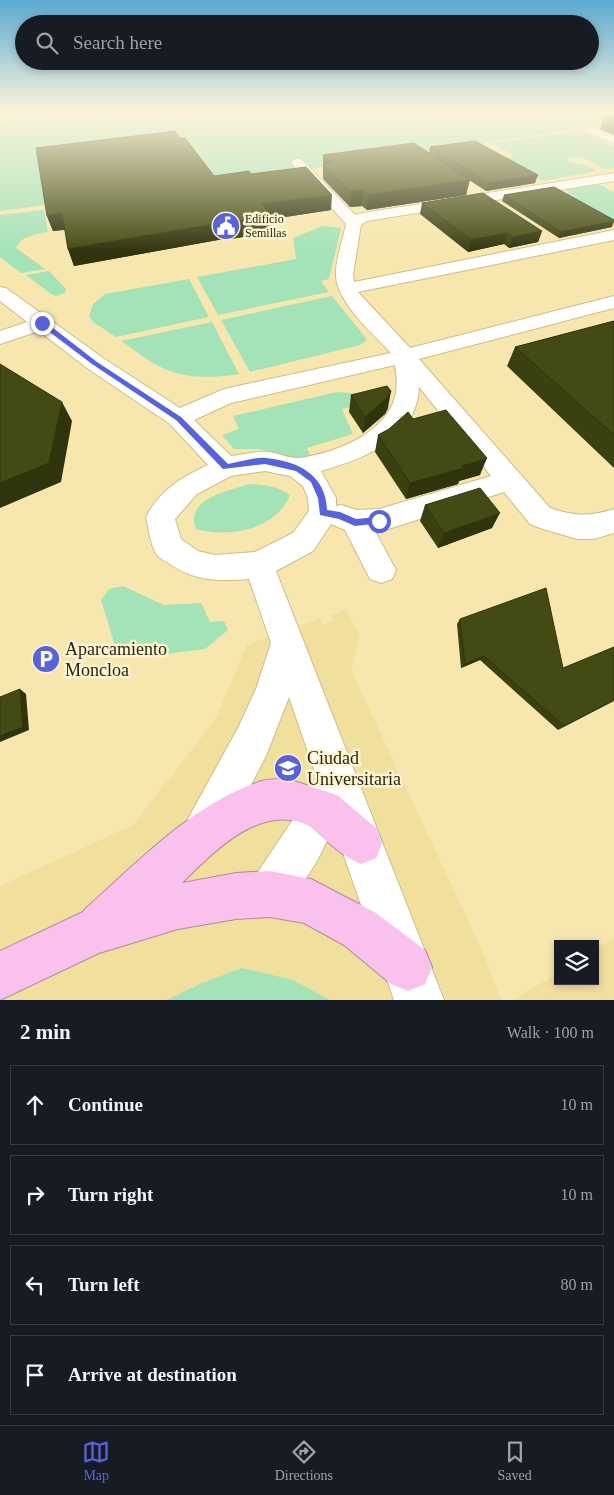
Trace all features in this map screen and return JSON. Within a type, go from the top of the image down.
[{"type":"highway","points":[[92,932],[202,836],[232,816],[263,801],[328,792],[361,843]]},
{"type":"highway","points":[[0,976],[92,932],[178,906],[236,896],[270,894],[311,902],[360,929],[414,984]]},
{"type":"street","points":[[296,162],[354,223]]},
{"type":"street","points":[[610,180],[363,217],[354,223],[344,274],[346,289],[357,304],[405,356],[540,516],[570,528],[596,528],[614,521]]},
{"type":"street","points":[[468,187],[500,208]]},
{"type":"street","points":[[346,289],[614,235]]},
{"type":"street","points":[[541,236],[558,246]]},
{"type":"street","points":[[0,292],[95,363],[178,418],[226,467]]},
{"type":"street","points":[[178,418],[224,397],[405,356],[614,302]]},
{"type":"street","points":[[0,338],[42,323]]},
{"type":"street","points":[[298,468],[344,455],[370,444],[397,420],[405,401],[408,384],[405,356]]},
{"type":"street","points":[[265,461],[298,468],[314,480],[322,498],[322,513],[303,542],[259,565],[215,568],[191,562],[168,547],[160,517],[187,486],[226,467],[265,461]]},
{"type":"street","points":[[322,513],[340,516],[355,522],[379,521],[510,480]]},
{"type":"street","points":[[355,522],[381,570]]},
{"type":"street","points":[[259,565],[288,642],[328,792],[308,835],[270,894]]},
{"type":"street","points":[[202,836],[252,742],[272,693],[288,642]]},
{"type":"street","points":[[361,843],[414,984]]},
{"type":"shaded area","name":"Ciudad Universitaria","points":[[346,609],[360,636],[351,670],[482,950],[501,1000],[0,1000],[0,886],[133,825],[215,720],[247,645],[320,618],[323,624],[333,620],[330,615]]},
{"type":"shaded area","points":[[614,938],[614,1000],[513,1000],[554,975],[554,985],[599,985],[599,947]]},
{"type":"green space","points":[[0,159],[378,159],[264,176],[0,211]]},
{"type":"green space","points":[[505,159],[568,159],[569,162],[584,165],[596,171],[543,181]]},
{"type":"green space","points":[[585,159],[614,159],[614,168],[604,169]]},
{"type":"green space","points":[[593,184],[601,185],[614,192],[614,222],[563,194],[570,192],[564,189]]},
{"type":"green space","points":[[44,210],[48,232],[25,238],[16,248],[45,269],[21,273],[0,257],[0,215]]},
{"type":"green space","points":[[323,226],[341,228],[329,279],[321,281],[329,292],[218,315],[197,277],[296,259],[293,238]]},
{"type":"green space","points":[[49,271],[66,289],[65,293],[56,296],[51,294],[26,275]]},
{"type":"green space","points":[[189,279],[209,317],[116,337],[93,322],[89,316],[93,304],[105,294]]},
{"type":"green space","points":[[332,296],[366,338],[366,341],[360,345],[250,372],[221,320]]},
{"type":"green space","points":[[212,322],[239,374],[202,377],[183,375],[154,363],[121,341]]},
{"type":"green space","points":[[337,392],[363,394],[374,400],[342,409],[353,434],[307,448],[312,461],[258,449],[234,449],[222,435],[239,429],[233,416]]},
{"type":"green space","points":[[250,484],[271,487],[290,495],[283,507],[263,524],[236,531],[209,532],[196,529],[194,519],[196,510],[202,503],[231,489]]},
{"type":"green space","points":[[123,586],[164,605],[201,603],[210,622],[224,621],[228,630],[205,649],[166,654],[117,652],[101,600],[109,589]]},
{"type":"green space","points":[[242,968],[293,980],[330,1000],[167,1000],[202,983]]},
{"type":"building","points":[[38,159],[201,159],[214,176],[249,171],[251,174],[306,167],[332,195],[262,204],[272,216],[68,249],[62,213],[47,216]]},
{"type":"building","points":[[327,159],[438,159],[470,180],[368,195],[363,190],[351,192],[323,164],[332,163]]},
{"type":"building","points":[[449,159],[508,159],[538,175],[489,183]]},
{"type":"building","points":[[554,187],[614,221],[561,232],[504,195]]},
{"type":"building","points":[[483,193],[542,231],[513,237],[507,233],[471,240],[422,203]]},
{"type":"building","points":[[614,321],[614,435],[515,347]]},
{"type":"building","points":[[0,364],[62,402],[49,463],[0,483]]},
{"type":"building","points":[[387,386],[391,391],[388,397],[365,417],[351,395]]},
{"type":"building","points":[[446,410],[487,458],[462,466],[464,468],[410,483],[378,435],[389,429],[408,412],[413,419]]},
{"type":"building","points":[[480,488],[500,513],[444,533],[425,505]]},
{"type":"building","points":[[546,588],[563,668],[614,647],[614,700],[564,726],[484,656],[465,664],[460,619]]},
{"type":"building","points":[[20,689],[23,727],[0,736],[0,697]]},
{"type":"place","name":"Edificio Semillas","points":[[226,226]]},
{"type":"place","name":"Aparcamiento Moncloa","points":[[46,659]]},
{"type":"place","name":"Ciudad Universitaria","points":[[288,768]]},
{"type":"route","points":[[42,323],[95,363],[178,418],[226,467],[265,461],[298,468],[314,480],[322,498],[322,513],[340,516],[355,522],[379,521]]}]
